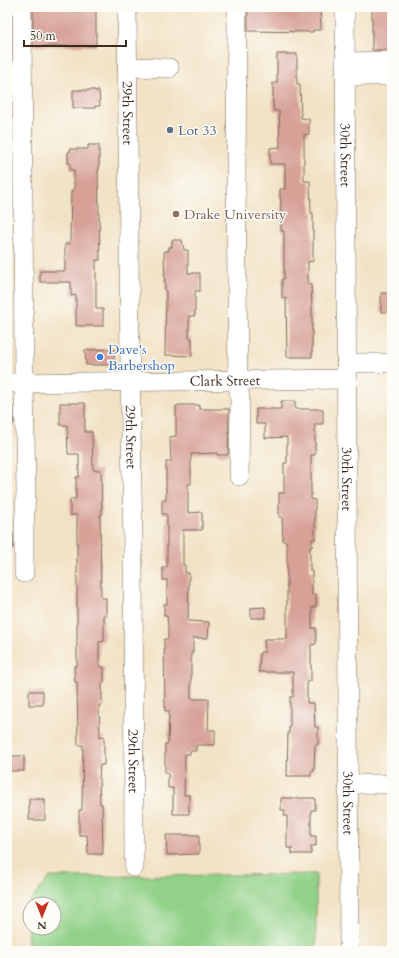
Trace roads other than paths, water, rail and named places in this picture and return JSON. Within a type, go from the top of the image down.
[{"type":"street","points":[[22,7],[15,383],[26,484],[24,574]]},
{"type":"street","name":"29th Street","points":[[127,7],[133,547],[134,868]]},
{"type":"street","points":[[237,7],[236,182],[238,381],[240,401],[239,476]]},
{"type":"street","name":"30th Street","points":[[345,7],[349,951]]},
{"type":"street","points":[[345,69],[392,62]]},
{"type":"street","points":[[127,67],[169,68]]},
{"type":"street","points":[[345,69],[392,76]]},
{"type":"street","name":"Clark Street","points":[[15,383],[238,381],[346,371],[392,363]]},
{"type":"street","points":[[348,784],[392,784]]},
{"type":"place","name":"Lot 33","points":[[170,130]]},
{"type":"place","name":"Drake University","points":[[176,214]]},
{"type":"place","name":"Dave's Barbershop","points":[[100,357]]}]
